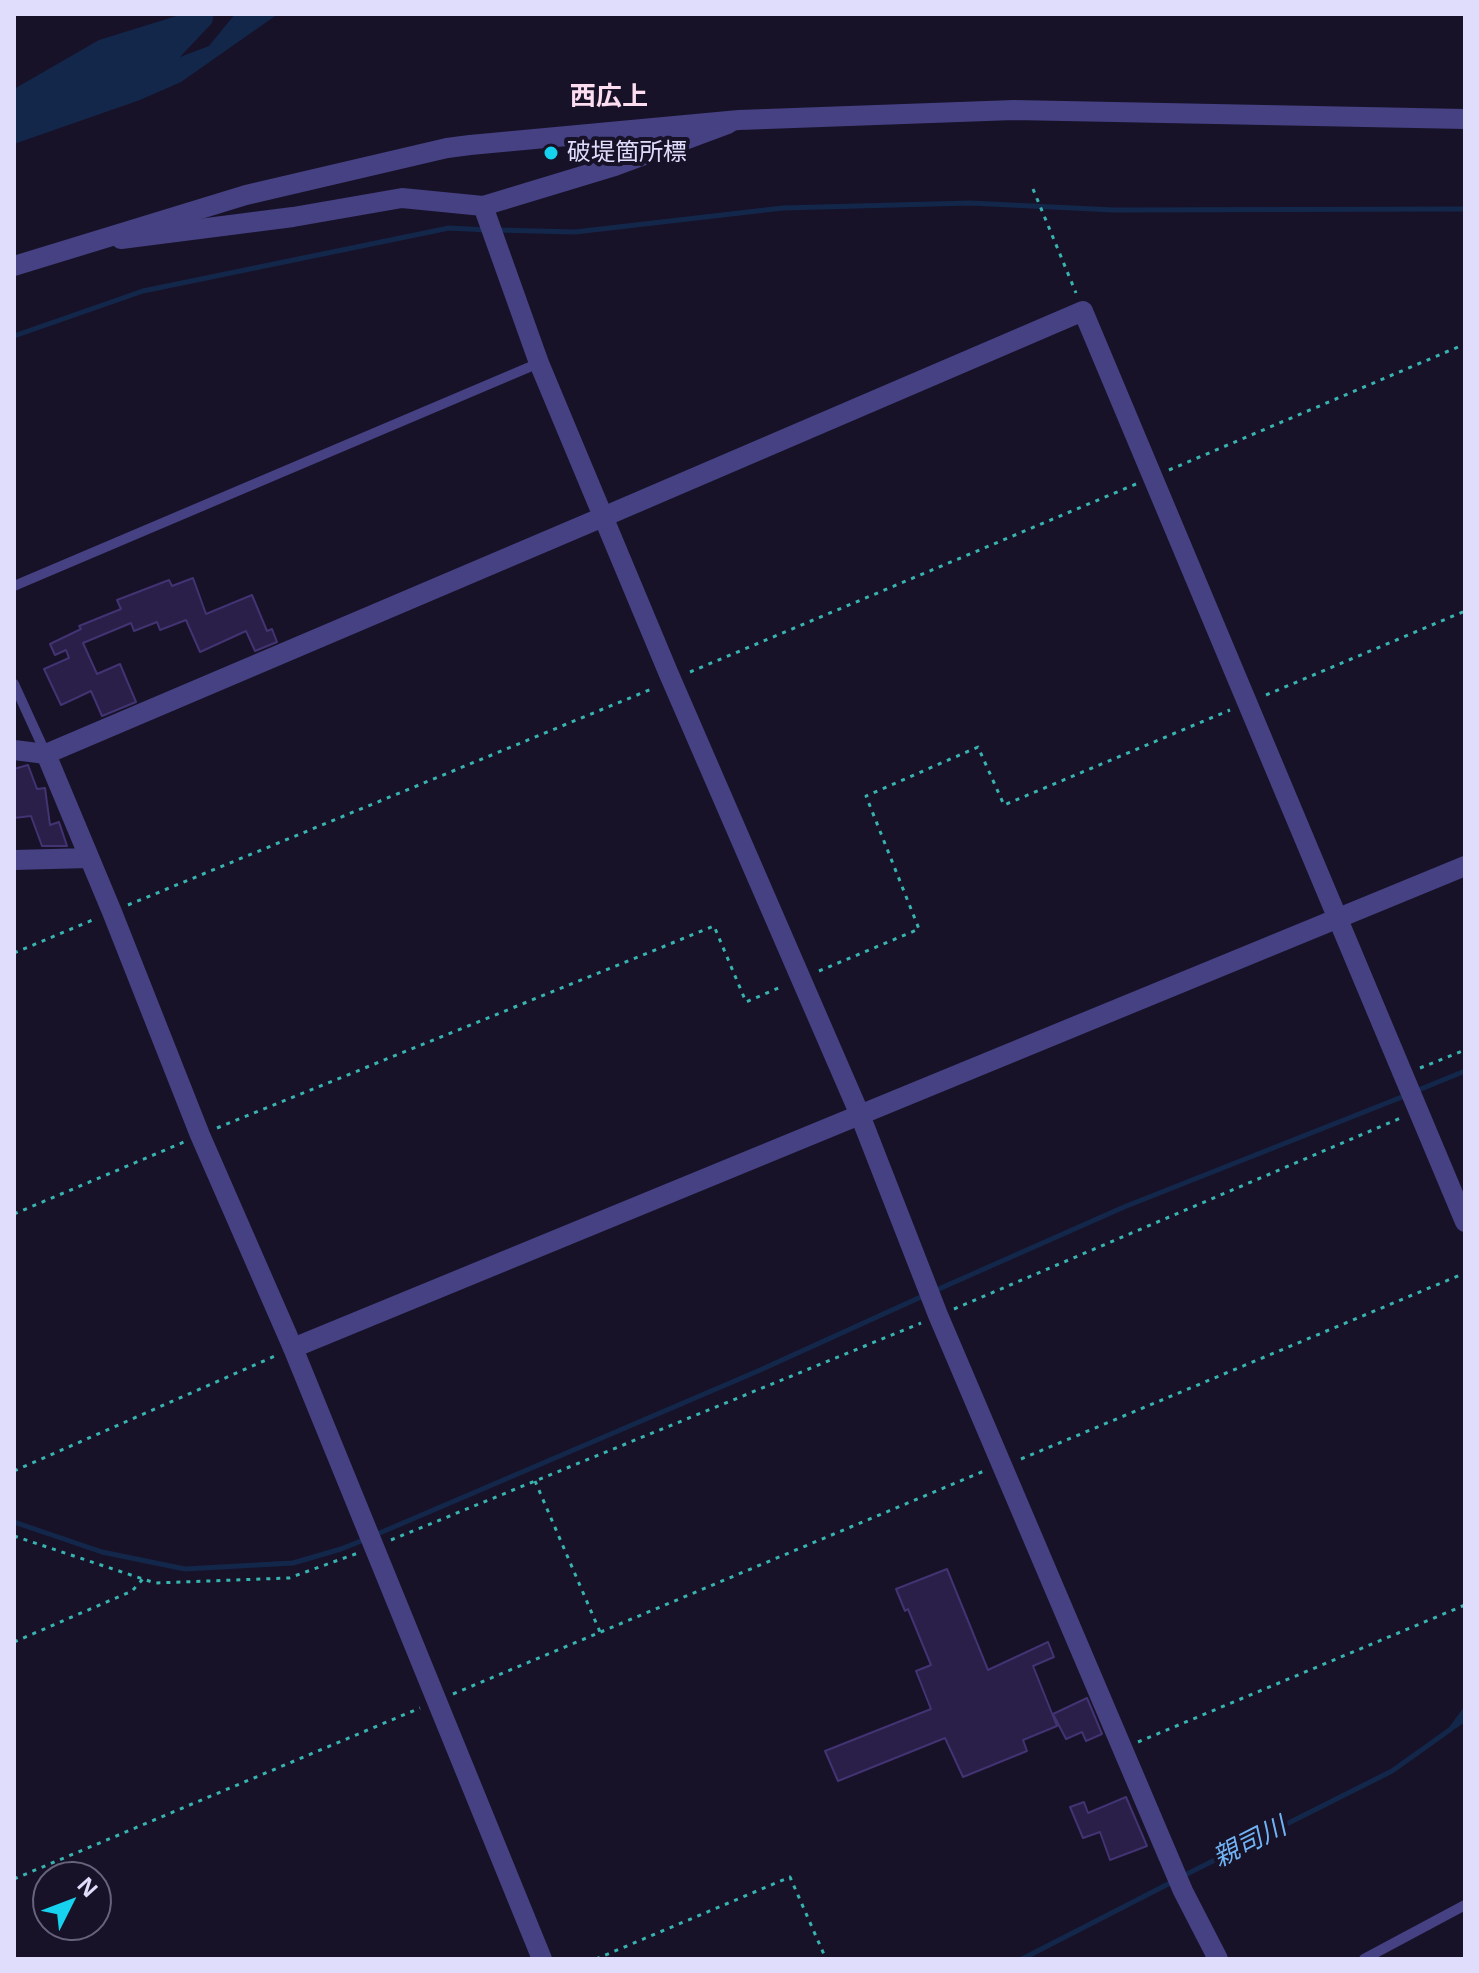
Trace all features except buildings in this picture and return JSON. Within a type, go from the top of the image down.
[{"type":"street","points":[[14,266],[246,195],[447,148],[739,120],[1014,110],[1465,119]]},
{"type":"street","points":[[88,243],[293,217],[402,198],[483,206],[615,166],[739,120]]},
{"type":"street","points":[[483,206],[539,363],[603,517],[860,1115],[938,1315],[1183,1891],[1218,1959]]},
{"type":"street","points":[[14,750],[46,754],[1083,311],[1465,1222]]},
{"type":"street","points":[[46,754],[200,1135],[293,1348],[542,1959]]},
{"type":"street","points":[[14,860],[89,858]]},
{"type":"street","points":[[293,1348],[1465,866]]},
{"type":"lane","points":[[14,586],[539,363]]},
{"type":"lane","points":[[14,684],[46,754]]},
{"type":"lane","points":[[1364,1959],[1465,1905]]},
{"type":"path","points":[[1033,189],[1083,311]]},
{"type":"path","points":[[14,953],[672,680],[1465,344]]},
{"type":"path","points":[[14,1214],[714,926],[746,1002],[919,929],[866,796],[978,747],[1004,805],[1465,611]]},
{"type":"path","points":[[1402,1075],[1465,1050]]},
{"type":"path","points":[[14,1536],[155,1583],[289,1578],[372,1548],[938,1315],[1417,1111]]},
{"type":"path","points":[[14,1879],[994,1467],[1003,1466],[1465,1273]]},
{"type":"path","points":[[14,1471],[293,1348]]},
{"type":"path","points":[[535,1481],[600,1632]]},
{"type":"path","points":[[14,1642],[132,1591],[143,1579]]},
{"type":"path","points":[[1123,1748],[1465,1605]]},
{"type":"path","points":[[596,1959],[790,1877],[826,1959]]},
{"type":"water","points":[[183,14],[214,14],[212,23],[180,57],[209,46],[235,14],[278,14],[181,82],[140,100],[14,144],[14,89],[99,40]]},
{"type":"waterway","points":[[497,230],[575,232],[783,208],[970,203],[1114,210],[1465,209]]},
{"type":"waterway","points":[[14,336],[143,291],[449,228],[487,230]]},
{"type":"waterway","points":[[1416,1091],[1465,1071]]},
{"type":"waterway","points":[[932,1292],[1124,1207],[1407,1095]]},
{"type":"waterway","points":[[375,1535],[758,1371],[923,1296]]},
{"type":"waterway","points":[[14,1522],[102,1552],[185,1569],[293,1563],[366,1539]]},
{"type":"waterway","name":"親司川","points":[[1183,1876],[1392,1771],[1451,1729],[1465,1710]]},
{"type":"waterway","name":"親司川","points":[[1455,1726],[1465,1719]]},
{"type":"waterway","name":"親司川","points":[[1022,1959],[1174,1881]]},
{"type":"place","name":"破堤箇所標","points":[[551,153]]},
{"type":"district","name":"西広上","points":[[609,98]]}]
